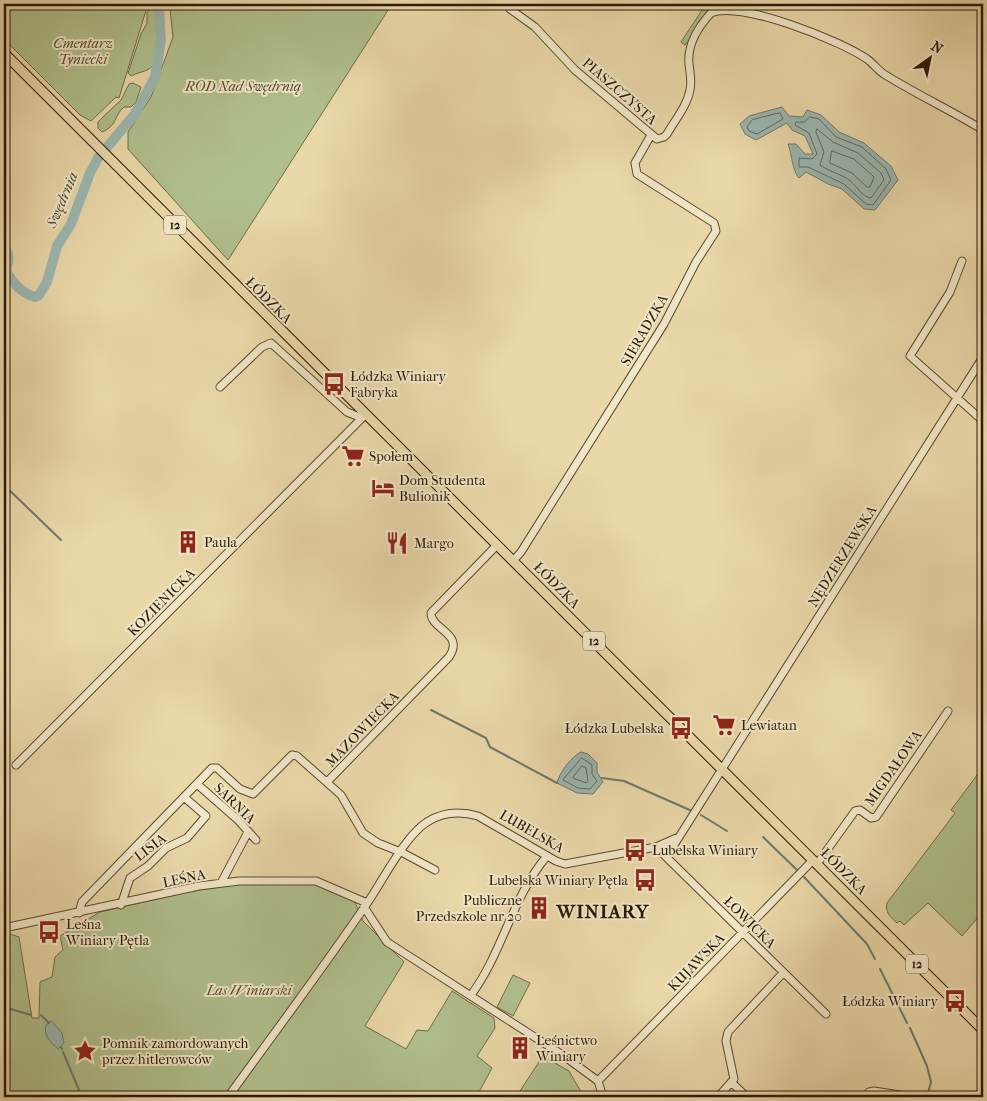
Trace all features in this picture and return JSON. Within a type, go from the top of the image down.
[{"type":"main road","name":"ŁÓDZKA","points":[[4,53],[364,416],[497,545],[983,1030]]},
{"type":"street","name":"PIASZCZYSTA","points":[[510,9],[535,27],[575,70],[657,139],[664,137],[684,104],[691,88],[688,57],[690,46],[708,16],[721,6],[731,4],[769,9],[843,45],[887,76],[983,130]]},
{"type":"street","name":"SIERADZKA","points":[[513,561],[521,552],[664,324],[696,262],[716,231],[714,223],[637,174],[635,163],[651,135]]},
{"type":"street","points":[[962,261],[950,292],[910,356],[983,422]]},
{"type":"street","points":[[220,387],[262,347],[271,344],[347,412],[364,416]]},
{"type":"street","name":"NĘDZERZEWSKA","points":[[723,770],[983,357]]},
{"type":"street","name":"KOZIENICKA","points":[[16,765],[364,416]]},
{"type":"street","name":"MAZOWIECKA","points":[[79,913],[82,902],[212,768],[215,767],[240,789],[253,794],[290,756],[294,755],[328,781],[449,657],[454,648],[452,641],[432,619],[431,613],[497,545]]},
{"type":"street","name":"MIGDAŁOWA","points":[[815,862],[855,811],[860,810],[871,818],[876,817],[948,711]]},
{"type":"street","points":[[666,856],[723,770]]},
{"type":"street","points":[[328,781],[345,800],[363,833],[378,843],[435,870]]},
{"type":"street","name":"SARNIA","points":[[197,784],[237,819],[256,840]]},
{"type":"street","name":"LISIA","points":[[121,904],[130,878],[148,866],[166,848],[187,838],[206,816],[184,797]]},
{"type":"street","name":"LUBELSKA","points":[[228,1097],[366,905],[400,852],[426,823],[445,814],[461,813],[488,820],[547,856],[566,864],[656,847],[679,837]]},
{"type":"street","points":[[221,883],[248,832]]},
{"type":"street","name":"ŁOWICKA","points":[[656,847],[826,1014]]},
{"type":"street","points":[[471,995],[489,968],[530,878],[547,856]]},
{"type":"street","name":"KUJAWSKA","points":[[598,1081],[743,932],[815,862]]},
{"type":"street","name":"LEŚNA","points":[[4,928],[221,883],[316,881],[366,905]]},
{"type":"street","points":[[366,905],[387,942],[564,1056],[598,1081],[603,1097]]},
{"type":"street","points":[[718,1097],[732,1083],[734,1074],[726,1041],[728,1032],[783,973]]},
{"type":"street","points":[[732,1083],[747,1097]]},
{"type":"street","points":[[867,1095],[876,1091],[913,1097]]},
{"type":"green space","name":"Cmentarz Tyniecki","points":[[4,4],[148,4],[119,98],[116,97],[91,121],[80,115],[4,39]]},
{"type":"green space","points":[[152,4],[159,4],[157,11],[157,48],[154,64],[149,69],[131,76],[128,73],[141,34],[147,23],[147,13]]},
{"type":"green space","name":"ROD Nad Swędrnią","points":[[392,4],[228,260],[128,149],[128,132],[151,97],[173,37],[170,9],[173,5]]},
{"type":"green space","points":[[706,4],[717,4],[685,45],[681,42]]},
{"type":"green space","points":[[133,83],[141,87],[136,102],[131,107],[124,107],[111,127],[102,132],[98,128],[98,122],[121,100],[129,84]]},
{"type":"green space","points":[[983,767],[983,918],[980,915],[962,936],[928,903],[904,925],[900,921],[897,923],[889,914],[887,903],[955,813],[951,810]]},
{"type":"green space","name":"Las Winiarski","points":[[312,883],[354,900],[363,921],[404,962],[365,1026],[406,1049],[417,1030],[428,1031],[452,991],[494,1018],[495,1028],[477,1056],[492,1068],[479,1092],[487,1097],[4,1097],[4,932],[19,937],[32,1018],[39,1018],[40,982],[52,977],[55,957],[63,950],[60,936],[100,912],[187,892],[239,884]]},
{"type":"green space","points":[[513,975],[530,983],[513,1016],[497,1007]]},
{"type":"green space","points":[[543,1056],[569,1071],[584,1097],[516,1097]]},
{"type":"water","points":[[782,107],[789,116],[803,117],[807,110],[821,115],[839,132],[864,143],[891,166],[898,180],[875,210],[864,209],[842,189],[806,172],[799,178],[795,171],[788,144],[796,144],[805,154],[813,154],[805,136],[792,130],[787,123],[756,140],[745,134],[740,124],[749,116]]},
{"type":"water","points":[[581,752],[588,754],[597,763],[597,772],[603,782],[593,794],[577,793],[557,783],[566,765]]},
{"type":"water","points":[[51,1021],[62,1033],[64,1043],[58,1049],[50,1041],[45,1029],[46,1025]]},
{"type":"waterway","name":"Swędrnia","points":[[4,247],[8,258],[6,270],[11,279],[26,293],[35,297],[39,295],[47,282],[57,246],[71,224],[90,173],[98,158],[135,114],[155,77],[161,40],[159,10],[162,4]]},
{"type":"waterway","points":[[4,485],[61,540]]},
{"type":"waterway","points":[[431,710],[486,738],[490,747],[557,783]]},
{"type":"waterway","points":[[602,778],[624,781],[692,811]]},
{"type":"waterway","points":[[701,815],[727,831]]},
{"type":"waterway","points":[[763,837],[798,871]]},
{"type":"waterway","points":[[804,877],[867,944],[875,959]]},
{"type":"waterway","points":[[880,969],[907,1023]]},
{"type":"waterway","points":[[4,1007],[31,1015]]},
{"type":"waterway","points":[[41,1015],[49,1023]]},
{"type":"waterway","points":[[910,1028],[927,1066],[931,1082],[927,1097]]},
{"type":"waterway","points":[[63,1052],[82,1097]]},
{"type":"place","name":"Łódzka Winiary Fabryka","points":[[334,384]]},
{"type":"place","name":"Społem","points":[[353,456]]},
{"type":"place","name":"Dom Studenta Bulionik","points":[[383,488]]},
{"type":"place","name":"Paula","points":[[188,542]]},
{"type":"place","name":"Margo","points":[[397,543]]},
{"type":"place","name":"Lewiatan","points":[[724,725]]},
{"type":"place","name":"Łódzka Lubelska","points":[[681,728]]},
{"type":"place","name":"Lubelska Winiary","points":[[635,850]]},
{"type":"place","name":"Lubelska Winiary Pętla","points":[[645,880]]},
{"type":"place","name":"Publiczne Przedszkole nr 20","points":[[539,908]]},
{"type":"place","name":"Leśna Winiary Pętla","points":[[49,932]]},
{"type":"place","name":"Łódzka Winiary","points":[[955,1001]]},
{"type":"place","name":"Leśnictwo Winiary","points":[[520,1048]]},
{"type":"place","name":"Pomnik zamordowanych przez hitlerowców","points":[[85,1051]]},
{"type":"district","name":"WINIARY","points":[[603,911]]}]
